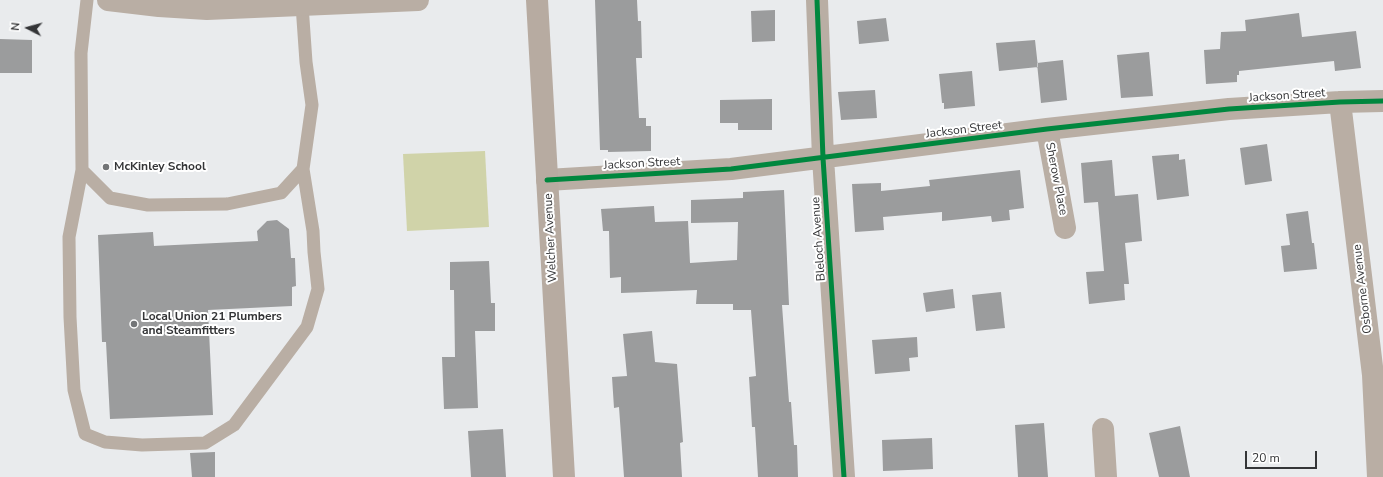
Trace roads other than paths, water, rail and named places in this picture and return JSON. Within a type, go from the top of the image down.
[{"type":"street","points":[[108,0],[160,6],[207,9],[418,0]]},
{"type":"street","name":"Welcher Avenue","points":[[537,0],[564,477]]},
{"type":"street","name":"Bleloch Avenue","points":[[817,0],[824,158],[844,477]]},
{"type":"street","name":"Jackson Street","points":[[547,180],[731,169],[1047,129],[1229,109],[1340,102],[1383,101]]},
{"type":"street","name":"Osborne Avenue","points":[[1340,102],[1373,375],[1378,477]]},
{"type":"street","name":"Sherow Place","points":[[1047,129],[1065,228]]},
{"type":"street","points":[[1102,430],[1106,477]]},
{"type":"lane","points":[[87,0],[81,53],[82,170],[69,237],[70,317],[74,390],[84,434],[105,442],[142,445],[205,443],[234,425],[307,327],[318,289],[313,231],[303,169],[312,105],[306,62],[302,5]]},
{"type":"lane","points":[[82,170],[110,198],[148,205],[227,204],[281,193],[303,169]]},
{"type":"place","name":"McKinley School","points":[[106,167]]},
{"type":"place","name":"Local Union 21 Plumbers and Steamfitters","points":[[134,324]]}]
